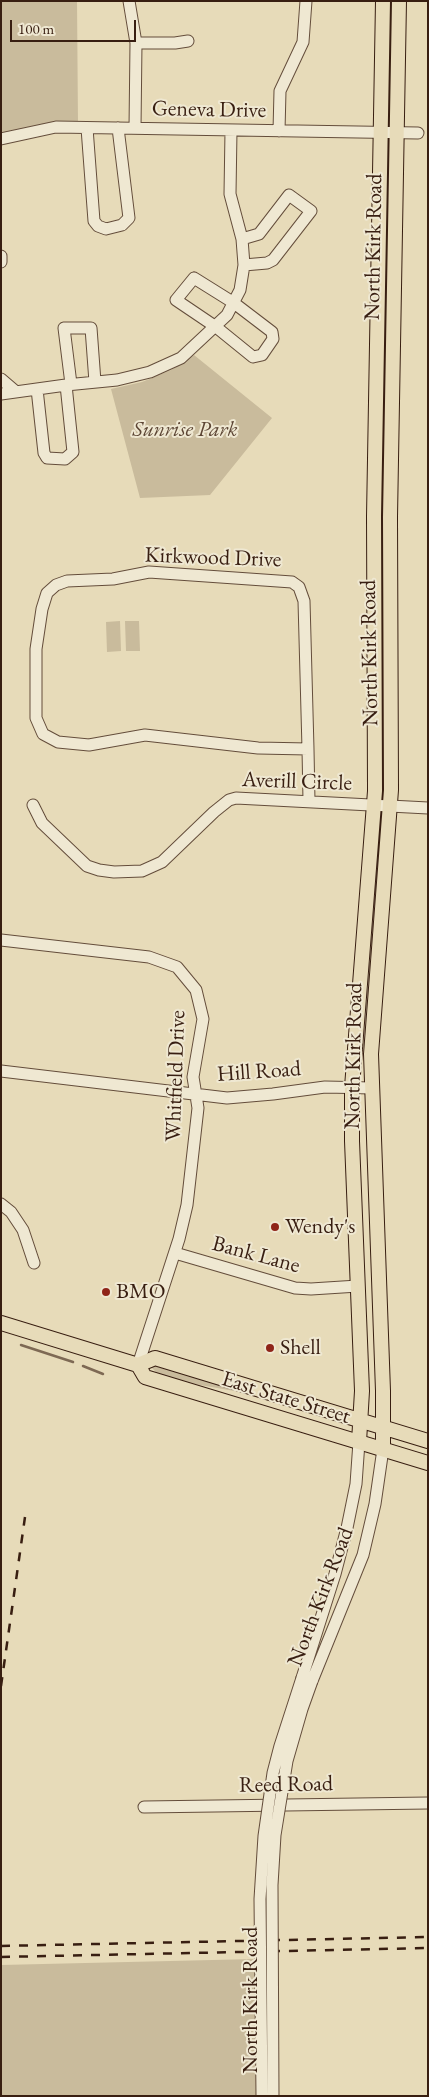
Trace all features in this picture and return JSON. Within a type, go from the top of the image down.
[{"type":"main road","name":"North Kirk Road","points":[[359,1442],[362,1391],[352,1141],[352,1088],[375,806],[374,516],[384,1]]},
{"type":"main road","name":"North Kirk Road","points":[[382,1450],[383,1427],[372,1088],[373,1023],[390,806],[392,731],[390,517],[400,1]]},
{"type":"main road","name":"East State Street","points":[[1,1323],[138,1365],[155,1358],[428,1441]]},
{"type":"main road","name":"East State Street","points":[[138,1365],[145,1376],[428,1463]]},
{"type":"street","points":[[130,1],[136,43],[135,128]]},
{"type":"street","points":[[279,131],[280,91],[286,75],[304,42],[306,1]]},
{"type":"street","points":[[136,43],[188,41]]},
{"type":"street","name":"Geneva Drive","points":[[1,139],[56,127],[418,133]]},
{"type":"street","points":[[87,128],[94,221],[98,226],[106,229],[122,225],[130,215],[118,128]]},
{"type":"street","points":[[1,394],[68,384],[118,380],[150,372],[174,362],[195,347],[227,315],[240,290],[244,265],[242,239],[230,194],[231,131]]},
{"type":"street","points":[[242,239],[259,234],[289,195],[311,211],[273,260],[267,263],[244,265]]},
{"type":"street","points":[[1,256],[1,262]]},
{"type":"street","points":[[194,278],[234,302],[272,332],[273,339],[262,355],[253,357],[216,327],[176,300],[194,278]]},
{"type":"street","points":[[37,389],[44,452],[47,458],[66,459],[73,452],[64,328],[91,328],[95,382]]},
{"type":"street","points":[[1,379],[15,391]]},
{"type":"street","name":"Kirkwood Drive","points":[[308,749],[258,748],[145,735],[101,744],[58,742],[50,739],[38,727],[35,708],[38,632],[47,593],[56,585],[66,582],[113,579],[149,572],[292,582],[299,587],[304,601],[308,749],[309,802]]},
{"type":"street","name":"Averill Circle","points":[[33,805],[42,823],[87,866],[99,870],[131,872],[148,869],[162,862],[214,812],[229,800],[236,798],[254,797],[309,802],[428,808]]},
{"type":"street","name":"Whitfield Drive","points":[[1,940],[149,957],[177,967],[196,990],[203,1019],[193,1077],[198,1108],[187,1205],[175,1253],[138,1365]]},
{"type":"street","name":"Hill Road","points":[[1,1071],[227,1098],[310,1088],[372,1088]]},
{"type":"street","points":[[1,1204],[11,1212],[22,1230],[34,1263]]},
{"type":"street","name":"Bank Lane","points":[[175,1253],[295,1288],[311,1289],[358,1286]]},
{"type":"street","name":"North Kirk Road","points":[[273,2096],[272,1885],[275,1835],[283,1781],[307,1679],[347,1528],[356,1484],[359,1442]]},
{"type":"street","name":"North Kirk Road","points":[[262,2096],[260,1890],[264,1836],[275,1764],[285,1728],[363,1555],[375,1504],[382,1450]]},
{"type":"street","name":"Reed Road","points":[[144,1807],[428,1802]]},
{"type":"green space","points":[[1,1],[77,1],[78,124],[1,136]]},
{"type":"green space","points":[[386,225],[389,310],[385,515],[380,514]]},
{"type":"green space","name":"Sunrise Park","points":[[194,355],[272,418],[210,495],[140,498],[111,389],[142,382],[171,370]]},
{"type":"green space","points":[[380,518],[385,518],[386,705],[380,614]]},
{"type":"green space","points":[[120,621],[121,651],[107,652],[106,622]]},
{"type":"green space","points":[[125,621],[139,621],[140,651],[126,651]]},
{"type":"green space","points":[[154,1364],[246,1393],[177,1381],[158,1374],[152,1368]]},
{"type":"green space","points":[[255,1959],[256,2096],[1,2096],[1,1965]]},
{"type":"waterway","points":[[21,1345],[73,1362]]},
{"type":"waterway","points":[[83,1366],[103,1374]]},
{"type":"railway","points":[[1,1686],[25,1517]]},
{"type":"railway","points":[[1,1946],[428,1937]]},
{"type":"railway","points":[[1,1957],[428,1948]]},
{"type":"place","name":"Wendy's","points":[[275,1227]]},
{"type":"place","name":"BMO","points":[[106,1292]]},
{"type":"place","name":"Shell","points":[[270,1348]]}]
